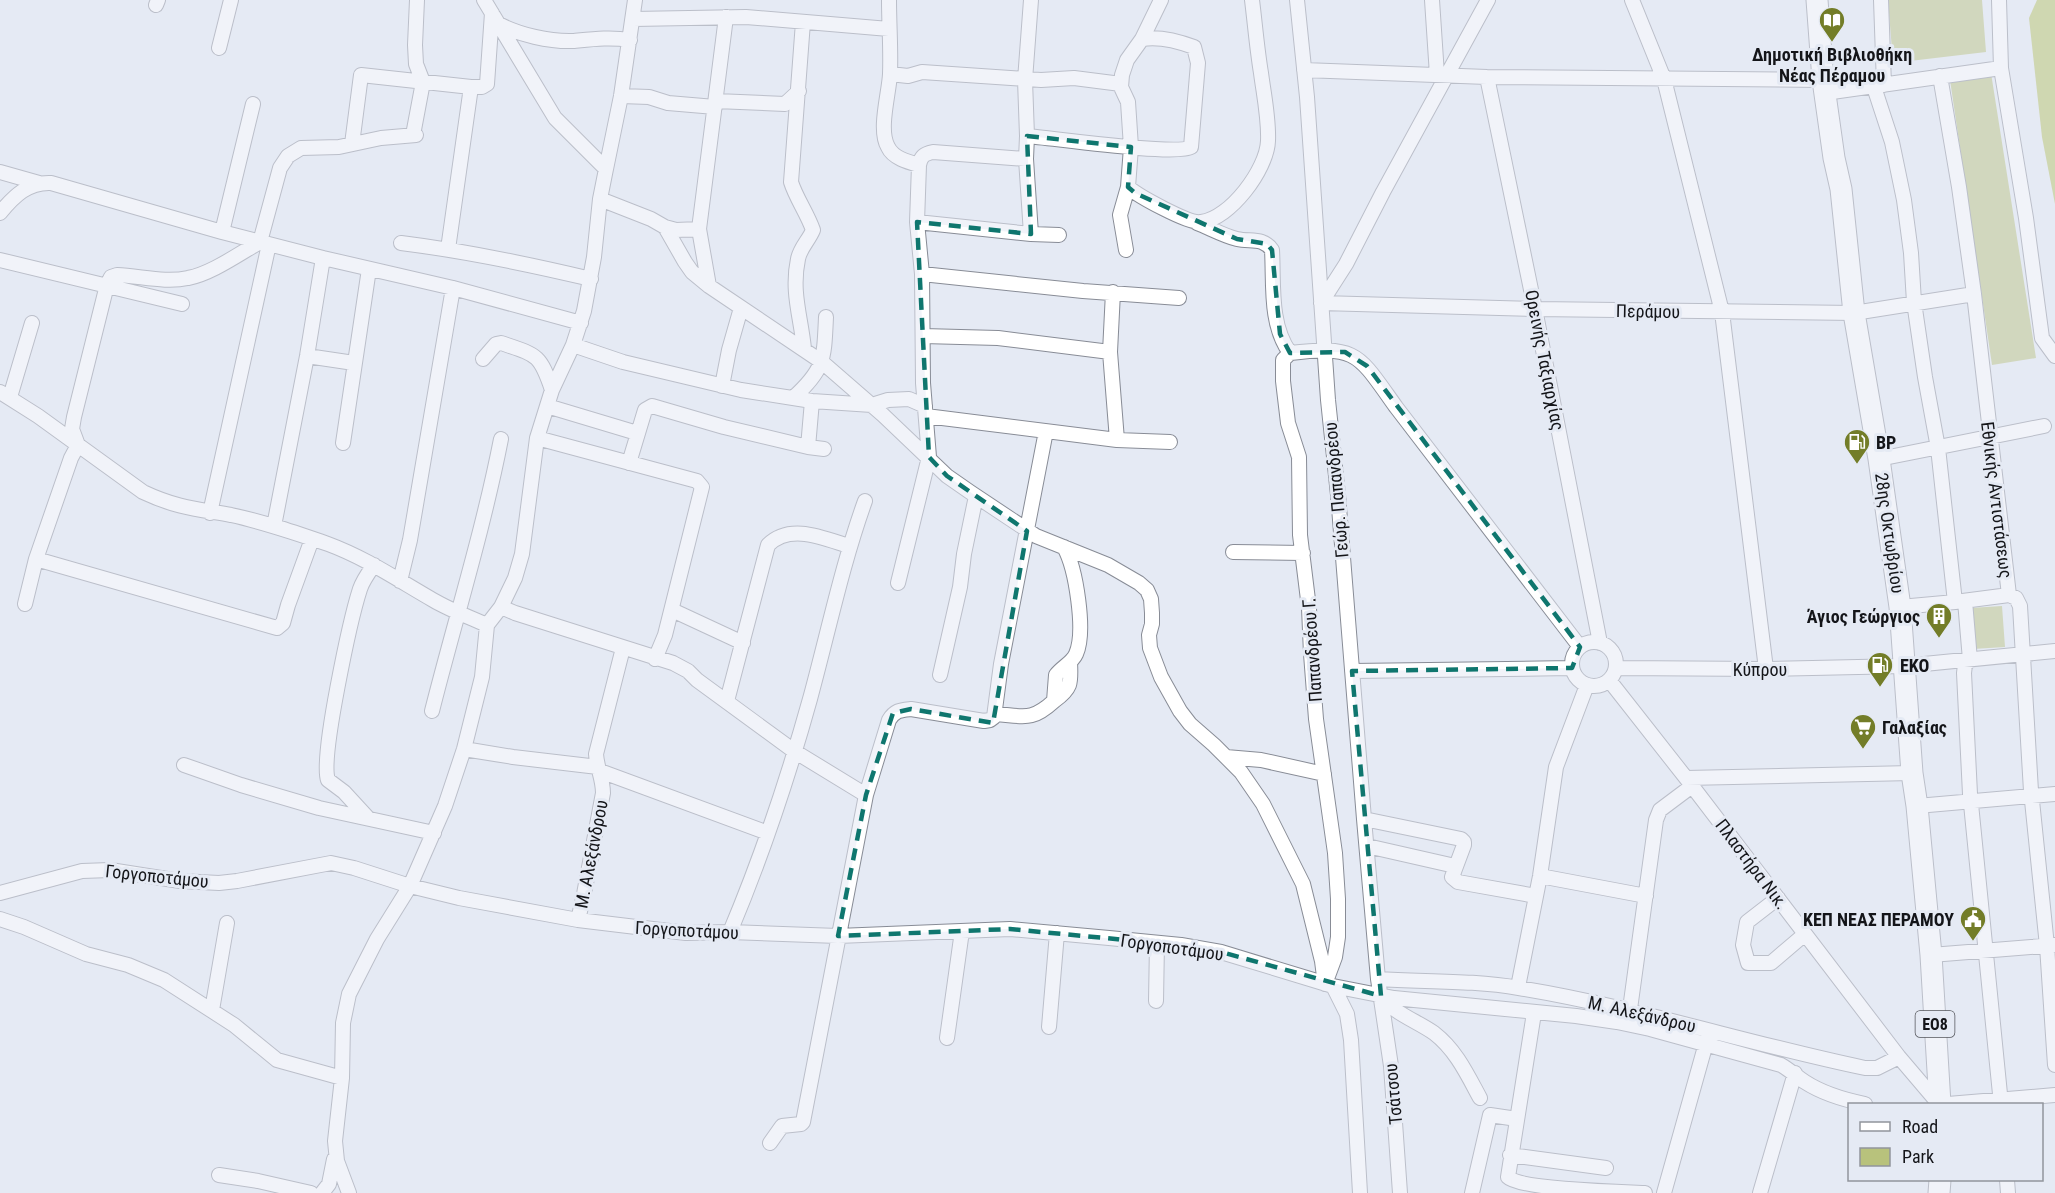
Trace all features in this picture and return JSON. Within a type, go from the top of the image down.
[{"type":"main road","name":"28ης Οκτωβρίου","points":[[1817,0],[1824,87],[1834,158],[1841,189],[1854,313],[1879,459],[1900,607],[1912,774],[1931,955],[1940,1103]]},
{"type":"street","points":[[219,48],[231,0]]},
{"type":"street","points":[[210,513],[280,168],[288,156],[301,148],[352,144],[414,135],[423,82],[417,64],[415,45],[417,0]]},
{"type":"street","points":[[322,1193],[327,1190],[332,1176],[342,1078],[343,1023],[349,994],[368,955],[410,886],[445,806],[477,703],[487,624],[501,607],[522,554],[537,438],[552,390],[581,323],[591,279],[600,199],[621,96],[635,0]]},
{"type":"street","points":[[889,0],[890,74],[885,142],[889,151],[900,159],[919,165]]},
{"type":"street","points":[[1031,0],[1025,80],[1026,159],[1031,234]]},
{"type":"street","points":[[1126,250],[1120,215],[1128,187],[1131,147],[1128,102],[1121,84],[1127,60],[1142,39],[1161,0]]},
{"type":"street","points":[[1195,222],[1203,222],[1215,217],[1238,201],[1249,186],[1268,144],[1268,120],[1252,0]]},
{"type":"street","name":"Γεώρ. Παπανδρέου","points":[[1297,0],[1324,349],[1378,979]]},
{"type":"street","points":[[1432,0],[1442,75]]},
{"type":"street","points":[[1321,303],[1346,264],[1442,75],[1488,0]]},
{"type":"street","points":[[1632,0],[1664,79],[1722,312],[1766,669]]},
{"type":"street","points":[[1881,0],[1879,86],[1902,189],[1911,253],[1914,302],[1970,660],[1965,665],[1964,673],[1971,802],[1984,951],[2001,1102]]},
{"type":"street","points":[[1999,0],[2001,68],[2026,218],[2042,338],[2055,356]]},
{"type":"street","points":[[352,144],[361,75],[471,87],[482,87],[487,84],[492,8]]},
{"type":"street","points":[[492,8],[519,32],[563,40],[603,37],[630,40]]},
{"type":"street","points":[[492,8],[555,118],[606,169]]},
{"type":"street","points":[[633,19],[674,20],[726,17],[889,29]]},
{"type":"street","points":[[709,286],[699,229],[726,17]]},
{"type":"street","points":[[803,22],[791,182],[813,230],[798,258],[795,300],[804,349]]},
{"type":"street","points":[[1027,136],[1131,147],[1187,149],[1191,147],[1198,63],[1194,47],[1169,39],[1152,37],[1142,39]]},
{"type":"street","points":[[1304,70],[1487,77],[1664,79],[1824,87],[1879,86],[2001,68]]},
{"type":"street","points":[[890,74],[908,76],[922,72],[1025,80],[1074,78],[1121,84]]},
{"type":"street","name":"Εθνικής Αντιστάσεως","points":[[1940,76],[1974,294],[2009,595],[2016,598],[2020,606],[2032,796],[2051,945],[2055,1065]]},
{"type":"street","name":"Ορεινής Ταξιαρχίας","points":[[1487,77],[1600,643]]},
{"type":"street","points":[[448,249],[471,87]]},
{"type":"street","points":[[621,96],[642,96],[668,104],[785,104],[799,91]]},
{"type":"street","points":[[222,232],[253,104]]},
{"type":"street","points":[[898,583],[929,457],[925,411],[922,274],[917,222],[919,165],[924,154],[933,152],[1026,159]]},
{"type":"street","points":[[0,172],[39,183],[51,183],[264,243],[453,288],[581,323]]},
{"type":"street","points":[[0,213],[22,190],[39,183]]},
{"type":"street","points":[[1128,187],[1149,202],[1195,222],[1237,239],[1257,240],[1267,244],[1272,250],[1274,303],[1280,334],[1290,353],[1324,349],[1346,352],[1357,357],[1367,366],[1580,647]]},
{"type":"street","points":[[600,199],[651,219],[665,227],[676,230],[699,229]]},
{"type":"street","points":[[917,222],[1059,235]]},
{"type":"street","points":[[665,227],[688,267],[709,286],[822,362],[872,405],[947,476],[1027,531],[1123,573],[1147,590],[1151,599],[1152,613],[1150,648],[1161,677],[1190,724],[1241,772],[1263,804],[1295,866],[1307,899],[1329,985],[1347,1014],[1351,1040],[1360,1193]]},
{"type":"street","points":[[25,604],[36,559],[71,458],[78,445],[72,429],[74,417],[107,285],[111,277],[117,275],[160,280],[189,278],[205,273],[264,243]]},
{"type":"street","points":[[400,243],[508,259],[591,279]]},
{"type":"street","points":[[274,526],[307,356],[323,258]]},
{"type":"street","points":[[0,260],[182,304]]},
{"type":"street","points":[[343,443],[369,269]]},
{"type":"street","points":[[922,274],[1179,298]]},
{"type":"street","points":[[400,581],[411,540],[453,288]]},
{"type":"street","points":[[1113,292],[1110,352],[1117,440]]},
{"type":"street","name":"Περάμου","points":[[1321,303],[1535,309],[1854,313],[1974,294]]},
{"type":"street","points":[[722,386],[741,308]]},
{"type":"street","points":[[798,309],[808,321],[825,333]]},
{"type":"street","points":[[793,398],[816,376],[822,362],[826,317]]},
{"type":"street","points":[[32,323],[5,394],[143,492],[175,506],[230,515],[274,526],[355,555],[436,602],[487,624]]},
{"type":"street","points":[[923,336],[998,338],[1110,352]]},
{"type":"street","points":[[483,359],[496,344],[531,353],[540,360],[552,390]]},
{"type":"street","points":[[573,345],[623,362],[722,386],[793,398],[872,405],[888,400],[909,399],[925,411],[1046,431],[1117,440],[1170,442]]},
{"type":"street","name":"Παπανδρέου Γ.","points":[[1290,353],[1283,360],[1283,381],[1288,423],[1299,457],[1300,535],[1309,608],[1316,719],[1335,853],[1339,918],[1335,957],[1329,985]]},
{"type":"street","points":[[307,356],[354,363]]},
{"type":"street","points":[[540,360],[553,361],[567,358]]},
{"type":"street","points":[[808,447],[812,401]]},
{"type":"street","points":[[547,406],[637,433]]},
{"type":"street","points":[[629,463],[645,410],[652,406],[724,427],[824,449]]},
{"type":"street","points":[[1879,459],[2044,426]]},
{"type":"street","points":[[770,1143],[782,1126],[804,1122],[866,795],[889,720],[893,713],[911,709],[984,721],[994,717],[1001,664],[1046,431]]},
{"type":"street","points":[[537,438],[697,481],[702,487],[672,610],[655,659]]},
{"type":"street","points":[[432,711],[458,611],[471,573],[501,439]]},
{"type":"street","points":[[939,675],[960,587],[976,496]]},
{"type":"street","points":[[730,932],[768,833],[810,700],[849,546],[865,501]]},
{"type":"street","points":[[727,701],[768,545],[776,537],[790,532],[820,537],[849,546]]},
{"type":"street","points":[[36,559],[277,628],[283,623],[312,539]]},
{"type":"street","points":[[994,714],[1032,716],[1044,711],[1054,701],[1056,675],[1076,654],[1079,601],[1070,560],[1064,547]]},
{"type":"street","points":[[1233,552],[1303,554]]},
{"type":"street","points":[[366,817],[344,792],[328,780],[326,762],[338,689],[357,600],[361,587],[374,565]]},
{"type":"street","points":[[1900,607],[2009,595]]},
{"type":"street","points":[[501,607],[682,668],[794,751],[866,795]]},
{"type":"street","points":[[672,610],[743,643]]},
{"type":"street","points":[[1589,642],[1600,643],[1608,646],[1612,652],[1612,674],[1600,684],[1587,685],[1581,682],[1574,673],[1573,658],[1580,647],[1589,642]]},
{"type":"street","name":"Μ. Αλεξάνδρου","points":[[578,920],[603,793],[597,748],[623,648]]},
{"type":"street","name":"Κύπρου","points":[[1612,674],[1904,666],[2055,651]]},
{"type":"street","points":[[1352,671],[1572,668]]},
{"type":"street","name":"Πλαστήρα Νικ.","points":[[1612,674],[1689,782],[1899,1057],[1939,1103]]},
{"type":"street","points":[[1518,987],[1540,876],[1556,767],[1587,685]]},
{"type":"street","points":[[464,749],[599,769],[768,833]]},
{"type":"street","points":[[1226,757],[1261,760],[1324,774]]},
{"type":"street","points":[[184,765],[302,803],[434,833]]},
{"type":"street","points":[[1630,1010],[1656,820],[1660,810],[1689,782],[1912,774]]},
{"type":"street","points":[[1917,806],[2055,794]]},
{"type":"street","points":[[1364,819],[1461,839],[1464,845],[1452,877],[1458,882],[1536,896]]},
{"type":"street","points":[[1367,846],[1455,866]]},
{"type":"street","name":"Γοργοποτάμου","points":[[0,893],[82,871],[110,870],[180,881],[219,883],[331,863],[459,898],[578,920],[686,933],[730,932],[838,936],[1010,929],[1157,942],[1221,952],[1329,985],[1381,996]]},
{"type":"street","points":[[1540,876],[1646,896]]},
{"type":"street","points":[[1778,898],[1747,922],[1743,945],[1748,963],[1771,963],[1805,934]]},
{"type":"street","points":[[0,920],[39,933],[86,954],[143,970],[164,980],[212,1010],[277,1060],[342,1078]]},
{"type":"street","points":[[212,1010],[227,923]]},
{"type":"street","points":[[947,1038],[962,931]]},
{"type":"street","points":[[1049,1027],[1057,933]]},
{"type":"street","points":[[1156,1001],[1157,942]]},
{"type":"street","points":[[1931,955],[2051,945]]},
{"type":"street","name":"Μ. Αλεξάνδρου","points":[[1378,979],[1484,983],[1518,987],[1630,1010],[1865,1068],[1877,1068],[1899,1057]]},
{"type":"street","name":"Τσάτσου","points":[[1378,979],[1391,1066],[1400,1193]]},
{"type":"street","points":[[1381,996],[1391,1007],[1424,1026],[1445,1042],[1461,1063],[1480,1098]]},
{"type":"street","name":"Μ. Αλεξάνδρου","points":[[1381,996],[1617,1022],[1650,1029],[1781,1065],[1805,1082],[1845,1100],[1860,1103]]},
{"type":"street","points":[[1534,1013],[1508,1177],[1512,1182],[1550,1190],[1645,1193]]},
{"type":"street","points":[[1664,1193],[1710,1030]]},
{"type":"street","points":[[1760,1193],[1795,1073]]},
{"type":"street","points":[[1974,1103],[2055,1095]]},
{"type":"street","points":[[1472,1193],[1490,1116],[1516,1119]]},
{"type":"street","points":[[335,1141],[337,1161],[349,1193]]},
{"type":"street","points":[[1510,1155],[1607,1162],[1609,1192]]},
{"type":"street","points":[[219,1175],[310,1193]]},
{"type":"highlighted area","points":[[1027,136],[1131,147],[1128,187],[1135,193],[1237,239],[1267,244],[1272,250],[1280,334],[1290,353],[1345,352],[1367,366],[1580,647],[1572,668],[1352,671],[1381,996],[1221,952],[1157,943],[1010,929],[838,936],[866,795],[893,713],[911,709],[993,723],[1027,531],[947,476],[929,457],[917,222],[1031,234]]},
{"type":"green space","points":[[1888,0],[1982,0],[1986,52],[1893,63]]},
{"type":"green space","points":[[1991,73],[2036,358],[1992,365],[1950,80]]},
{"type":"green space","points":[[2002,606],[2005,647],[1973,649],[1970,608]]},
{"type":"shaded area","points":[[2037,0],[2055,0],[2055,204],[2042,137],[2029,18]]},
{"type":"place","name":"Δημοτική Βιβλιοθήκη Νέας Πέραμου","points":[[1832,43]]},
{"type":"place","name":"BP","points":[[1857,465]]},
{"type":"place","name":"Άγιος Γεώργιος","points":[[1939,639]]},
{"type":"place","name":"EKO","points":[[1880,688]]},
{"type":"place","name":"Γαλαξίας","points":[[1863,750]]},
{"type":"place","name":"ΚΕΠ ΝΕΑΣ ΠΕΡΑΜΟΥ","points":[[1973,942]]}]
